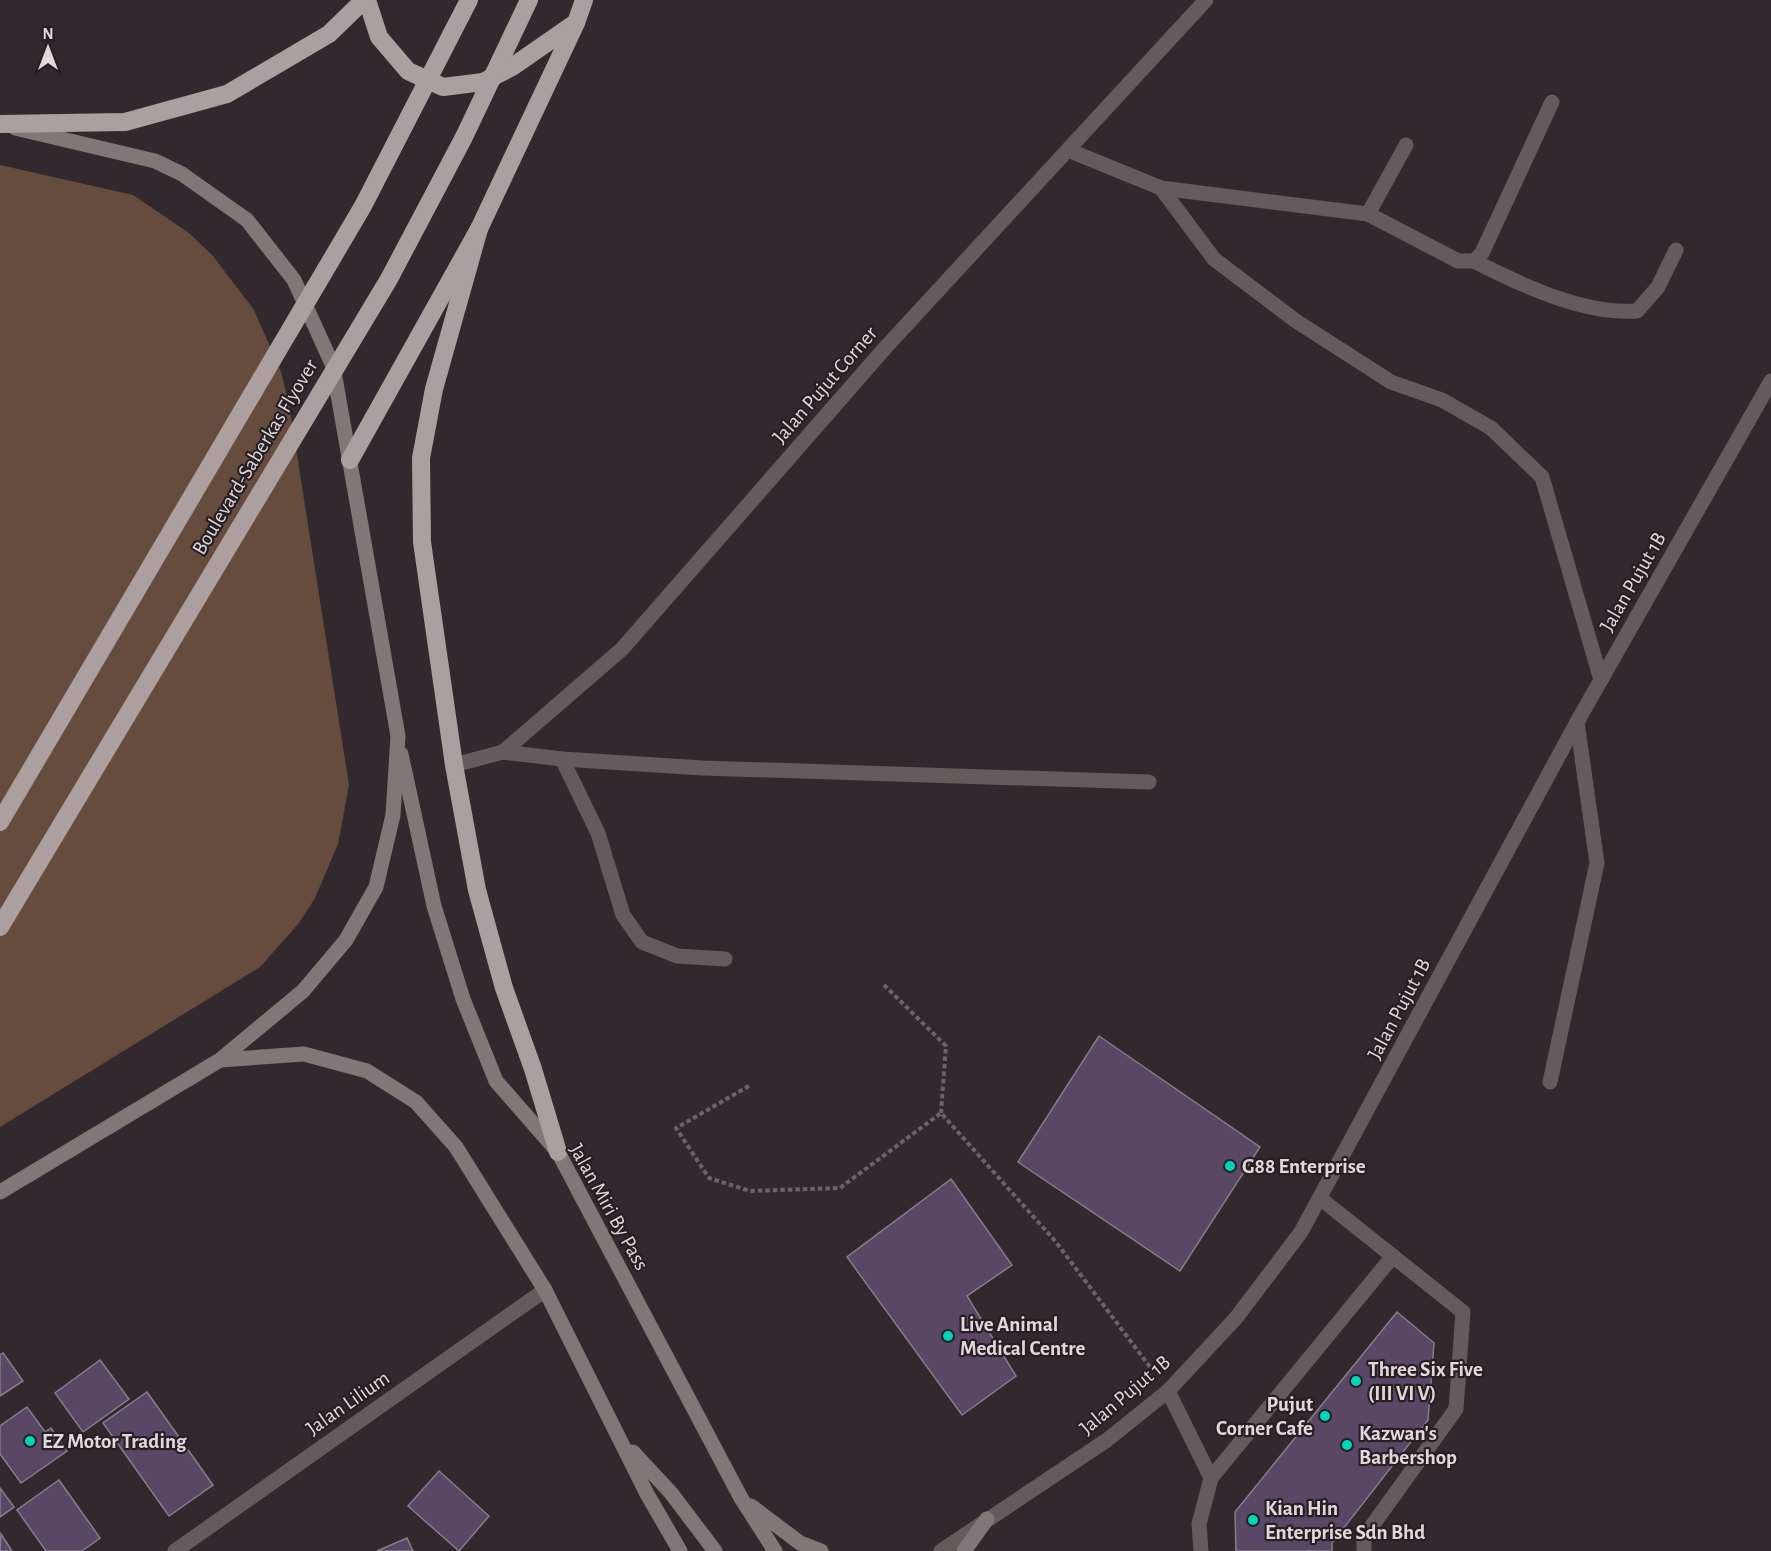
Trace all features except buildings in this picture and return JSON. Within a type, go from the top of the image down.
[{"type":"highway","points":[[0,124],[125,122],[227,94],[329,34],[366,0],[379,37],[408,71],[443,87],[483,82],[512,67],[576,23]]},
{"type":"highway","name":"Boulevard-Saberkas Flyover","points":[[0,822],[363,206],[469,0]]},
{"type":"highway","name":"Boulevard-Saberkas Flyover","points":[[0,927],[389,279],[464,137],[529,0]]},
{"type":"highway","points":[[350,460],[479,229],[576,23],[584,0]]},
{"type":"highway","points":[[479,229],[434,389],[421,458],[422,542],[454,765],[477,890],[504,988],[533,1069],[558,1152]]},
{"type":"street","name":"Jalan Pujut Corner","points":[[454,765],[503,752],[622,648],[885,348],[1206,0]]},
{"type":"street","points":[[1474,261],[1482,253],[1552,102]]},
{"type":"street","points":[[0,124],[155,161],[182,174],[247,220],[294,280],[316,323],[333,366],[398,736],[393,815],[376,887],[346,939],[303,991],[220,1060],[0,1192]]},
{"type":"street","points":[[1368,214],[1406,145]]},
{"type":"street","points":[[1068,150],[1161,188],[1368,214],[1458,261],[1474,261],[1518,284],[1613,312],[1637,311],[1658,287],[1676,250]]},
{"type":"street","points":[[1161,188],[1214,259],[1296,321],[1392,382],[1442,400],[1491,428],[1542,477],[1601,680]]},
{"type":"street","name":"Jalan Pujut 1B","points":[[941,1551],[1107,1440],[1168,1391],[1236,1318],[1300,1232],[1321,1199],[1577,722],[1771,381]]},
{"type":"street","points":[[1550,1083],[1597,863],[1577,722]]},
{"type":"street","name":"Jalan Miri By Pass","points":[[398,736],[434,906],[463,999],[496,1081],[558,1152],[741,1498],[775,1551]]},
{"type":"street","points":[[503,752],[562,759],[703,768],[1149,782]]},
{"type":"street","points":[[562,759],[598,833],[623,915],[642,942],[677,956],[725,959]]},
{"type":"street","points":[[220,1060],[304,1054],[367,1071],[416,1102],[456,1147],[545,1290],[622,1439],[647,1494],[680,1551]]},
{"type":"street","points":[[1321,1199],[1463,1312],[1456,1409],[1364,1537],[1364,1551]]},
{"type":"street","points":[[1201,1551],[1199,1524],[1211,1478],[1393,1256]]},
{"type":"street","name":"Jalan Lilium","points":[[185,1548],[545,1290]]},
{"type":"street","points":[[1168,1391],[1211,1478]]},
{"type":"street","points":[[622,1439],[670,1493],[716,1551]]},
{"type":"street","points":[[741,1498],[800,1543],[821,1551]]},
{"type":"street","points":[[964,1551],[987,1519]]},
{"type":"path","points":[[884,985],[946,1046],[941,1113],[1056,1242],[1168,1391]]},
{"type":"path","points":[[749,1086],[676,1128],[709,1178],[750,1191],[840,1188],[941,1113]]},
{"type":"shaded area","points":[[0,165],[133,195],[189,233],[213,256],[254,310],[281,372],[289,404],[349,785],[338,844],[315,898],[299,923],[260,967],[0,1127]]},
{"type":"place","name":"G88 Enterprise","points":[[1230,1166]]},
{"type":"place","name":"Live Animal Medical Centre","points":[[948,1336]]},
{"type":"place","name":"Three Six Five (III VI V)","points":[[1356,1381]]},
{"type":"place","name":"Pujut Corner Cafe","points":[[1325,1416]]},
{"type":"place","name":"EZ Motor Trading","points":[[30,1441]]},
{"type":"place","name":"Kazwan's Barbershop","points":[[1347,1445]]},
{"type":"place","name":"Kian Hin Enterprise Sdn Bhd","points":[[1253,1520]]}]
